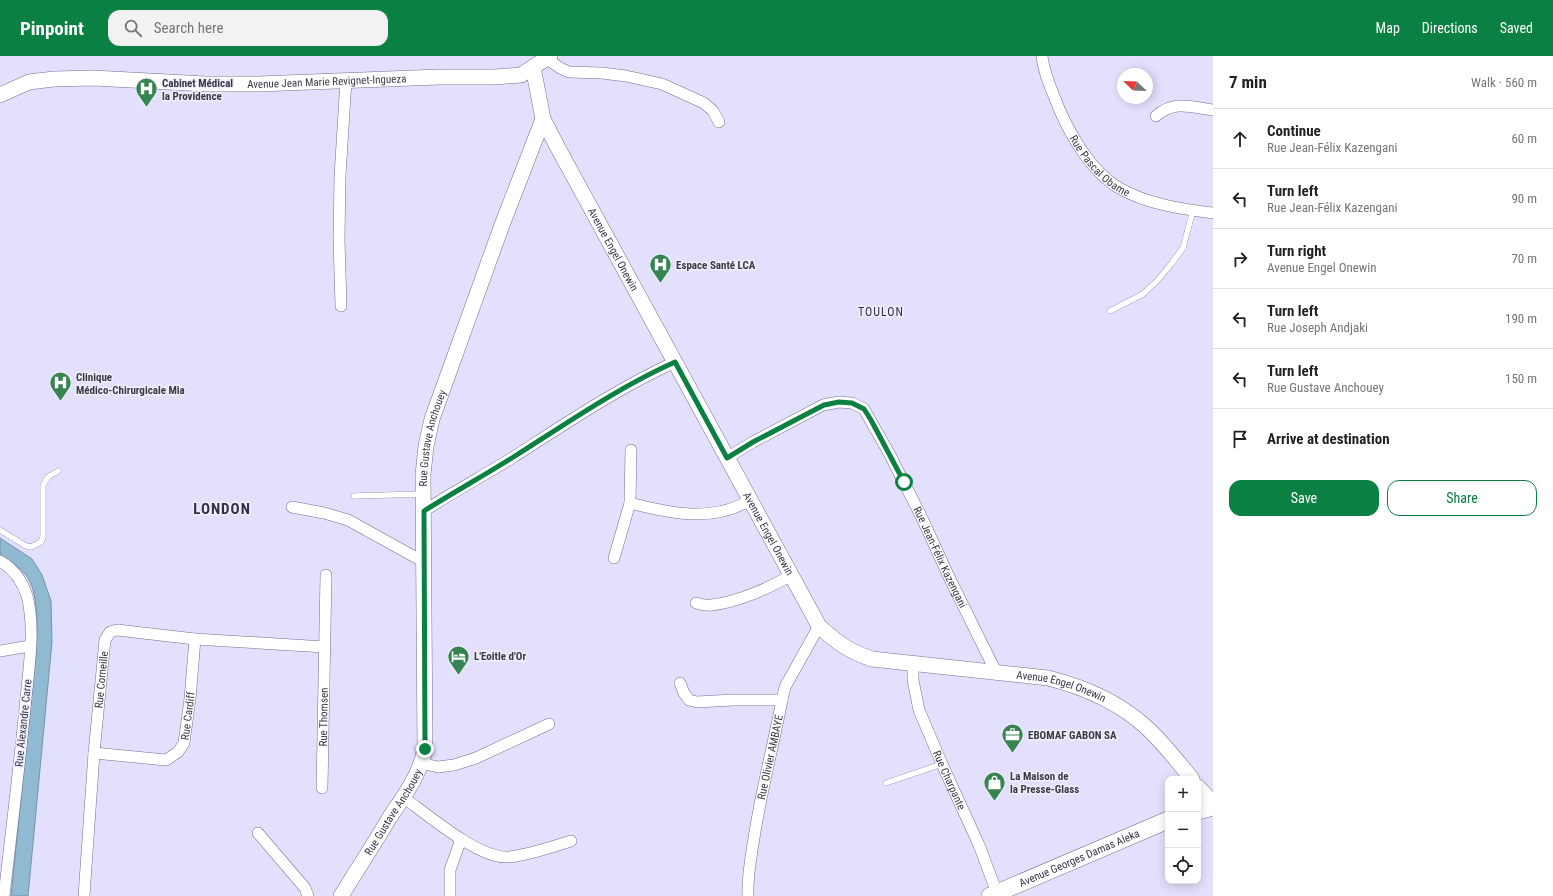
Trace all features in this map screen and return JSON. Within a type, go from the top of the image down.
[{"type":"main road","points":[[1201,810],[1213,807]]},
{"type":"main road","name":"Avenue Georges Damas Aleka","points":[[993,895],[1165,821]]},
{"type":"street","name":"Rue Pascal Obame","points":[[1042,56],[1047,80],[1064,120],[1076,141],[1106,179],[1119,188],[1138,197],[1161,204],[1213,213]]},
{"type":"street","name":"Avenue Jean Marie Revignet-Ingueza","points":[[0,95],[29,82],[54,79],[93,78],[206,84],[259,84],[439,77],[495,77],[520,75],[541,59]]},
{"type":"street","name":"Avenue Engel Onewin","points":[[541,59],[543,118],[819,626],[835,640],[857,654],[872,659],[1048,678],[1075,685],[1099,695],[1119,706],[1146,727],[1164,745],[1190,776]]},
{"type":"street","points":[[541,59],[569,72],[596,72],[626,76],[662,84],[704,103],[713,111],[719,122]]},
{"type":"street","points":[[341,306],[339,240],[340,176],[346,80]]},
{"type":"street","points":[[1156,116],[1163,110],[1176,105],[1213,110]]},
{"type":"street","name":"Rue Gustave Anchouey","points":[[341,896],[403,797],[420,769],[423,761],[425,749],[424,462],[429,431],[502,225],[543,118]]},
{"type":"street","points":[[424,511],[580,414],[649,374],[675,362]]},
{"type":"street","name":"Rue Jean-Félix Kazengani","points":[[727,458],[753,442],[824,405],[839,402],[852,403],[864,409],[889,453],[922,518],[996,672]]},
{"type":"street","points":[[614,558],[630,503],[631,450]]},
{"type":"street","points":[[630,503],[676,514],[711,513],[729,510],[750,500]]},
{"type":"street","points":[[292,507],[324,513],[348,520],[424,562]]},
{"type":"street","name":"Rue Alexandre Carre","points":[[0,560],[15,572],[24,588],[31,628],[23,728],[4,896]]},
{"type":"street","name":"Rue Thomsen","points":[[322,788],[326,575]]},
{"type":"street","points":[[696,603],[710,605],[729,602],[752,594],[791,575]]},
{"type":"street","name":"Rue Olivier AMBAYE","points":[[748,896],[750,865],[756,821],[785,687],[819,626]]},
{"type":"street","name":"Rue Corneille","points":[[84,896],[94,753],[105,640],[110,632],[117,630],[195,639],[325,647]]},
{"type":"street","name":"Rue Cardiff","points":[[94,753],[166,760],[178,752],[184,743],[190,699],[195,639]]},
{"type":"street","points":[[0,651],[30,646]]},
{"type":"street","name":"Rue Charpante","points":[[913,664],[913,680],[919,710],[979,845],[993,895]]},
{"type":"street","points":[[680,683],[689,700],[697,702],[782,700]]},
{"type":"street","points":[[423,761],[429,765],[438,767],[454,765],[476,758],[549,724]]},
{"type":"street","points":[[1201,790],[1213,803]]},
{"type":"street","points":[[403,797],[461,839],[488,854],[508,857],[523,855],[571,842]]},
{"type":"street","points":[[258,833],[305,888],[308,896]]},
{"type":"street","points":[[450,896],[450,870],[461,839]]},
{"type":"lane","points":[[1110,311],[1143,294],[1157,281],[1172,263],[1183,248],[1193,210]]},
{"type":"lane","points":[[0,530],[26,546],[31,546],[41,542],[43,537],[43,485],[48,476],[58,472]]},
{"type":"lane","points":[[354,496],[424,494]]},
{"type":"lane","points":[[886,783],[942,764]]},
{"type":"water","points":[[0,538],[32,559],[42,575],[51,601],[52,642],[28,896],[11,896],[36,654],[36,612],[30,581],[19,568],[0,555]]},
{"type":"place","name":"Cabinet Médical la Providence","points":[[146,108]]},
{"type":"place","name":"Espace Santé LCA","points":[[661,284]]},
{"type":"place","name":"Clinique Médico-Chirurgicale Mia","points":[[61,402]]},
{"type":"place","name":"L'Eoitle d'Or","points":[[459,676]]},
{"type":"place","name":"EBOMAF GABON SA","points":[[1013,754]]},
{"type":"place","name":"La Maison de la Presse-Glass","points":[[994,802]]},
{"type":"district","name":"TOULON","points":[[881,312]]},
{"type":"district","name":"LONDON","points":[[222,509]]},
{"type":"route","points":[[425,749],[424,511],[580,414],[649,374],[675,362],[727,458],[780,427],[824,405],[839,402],[852,403],[864,409],[904,482]]}]
